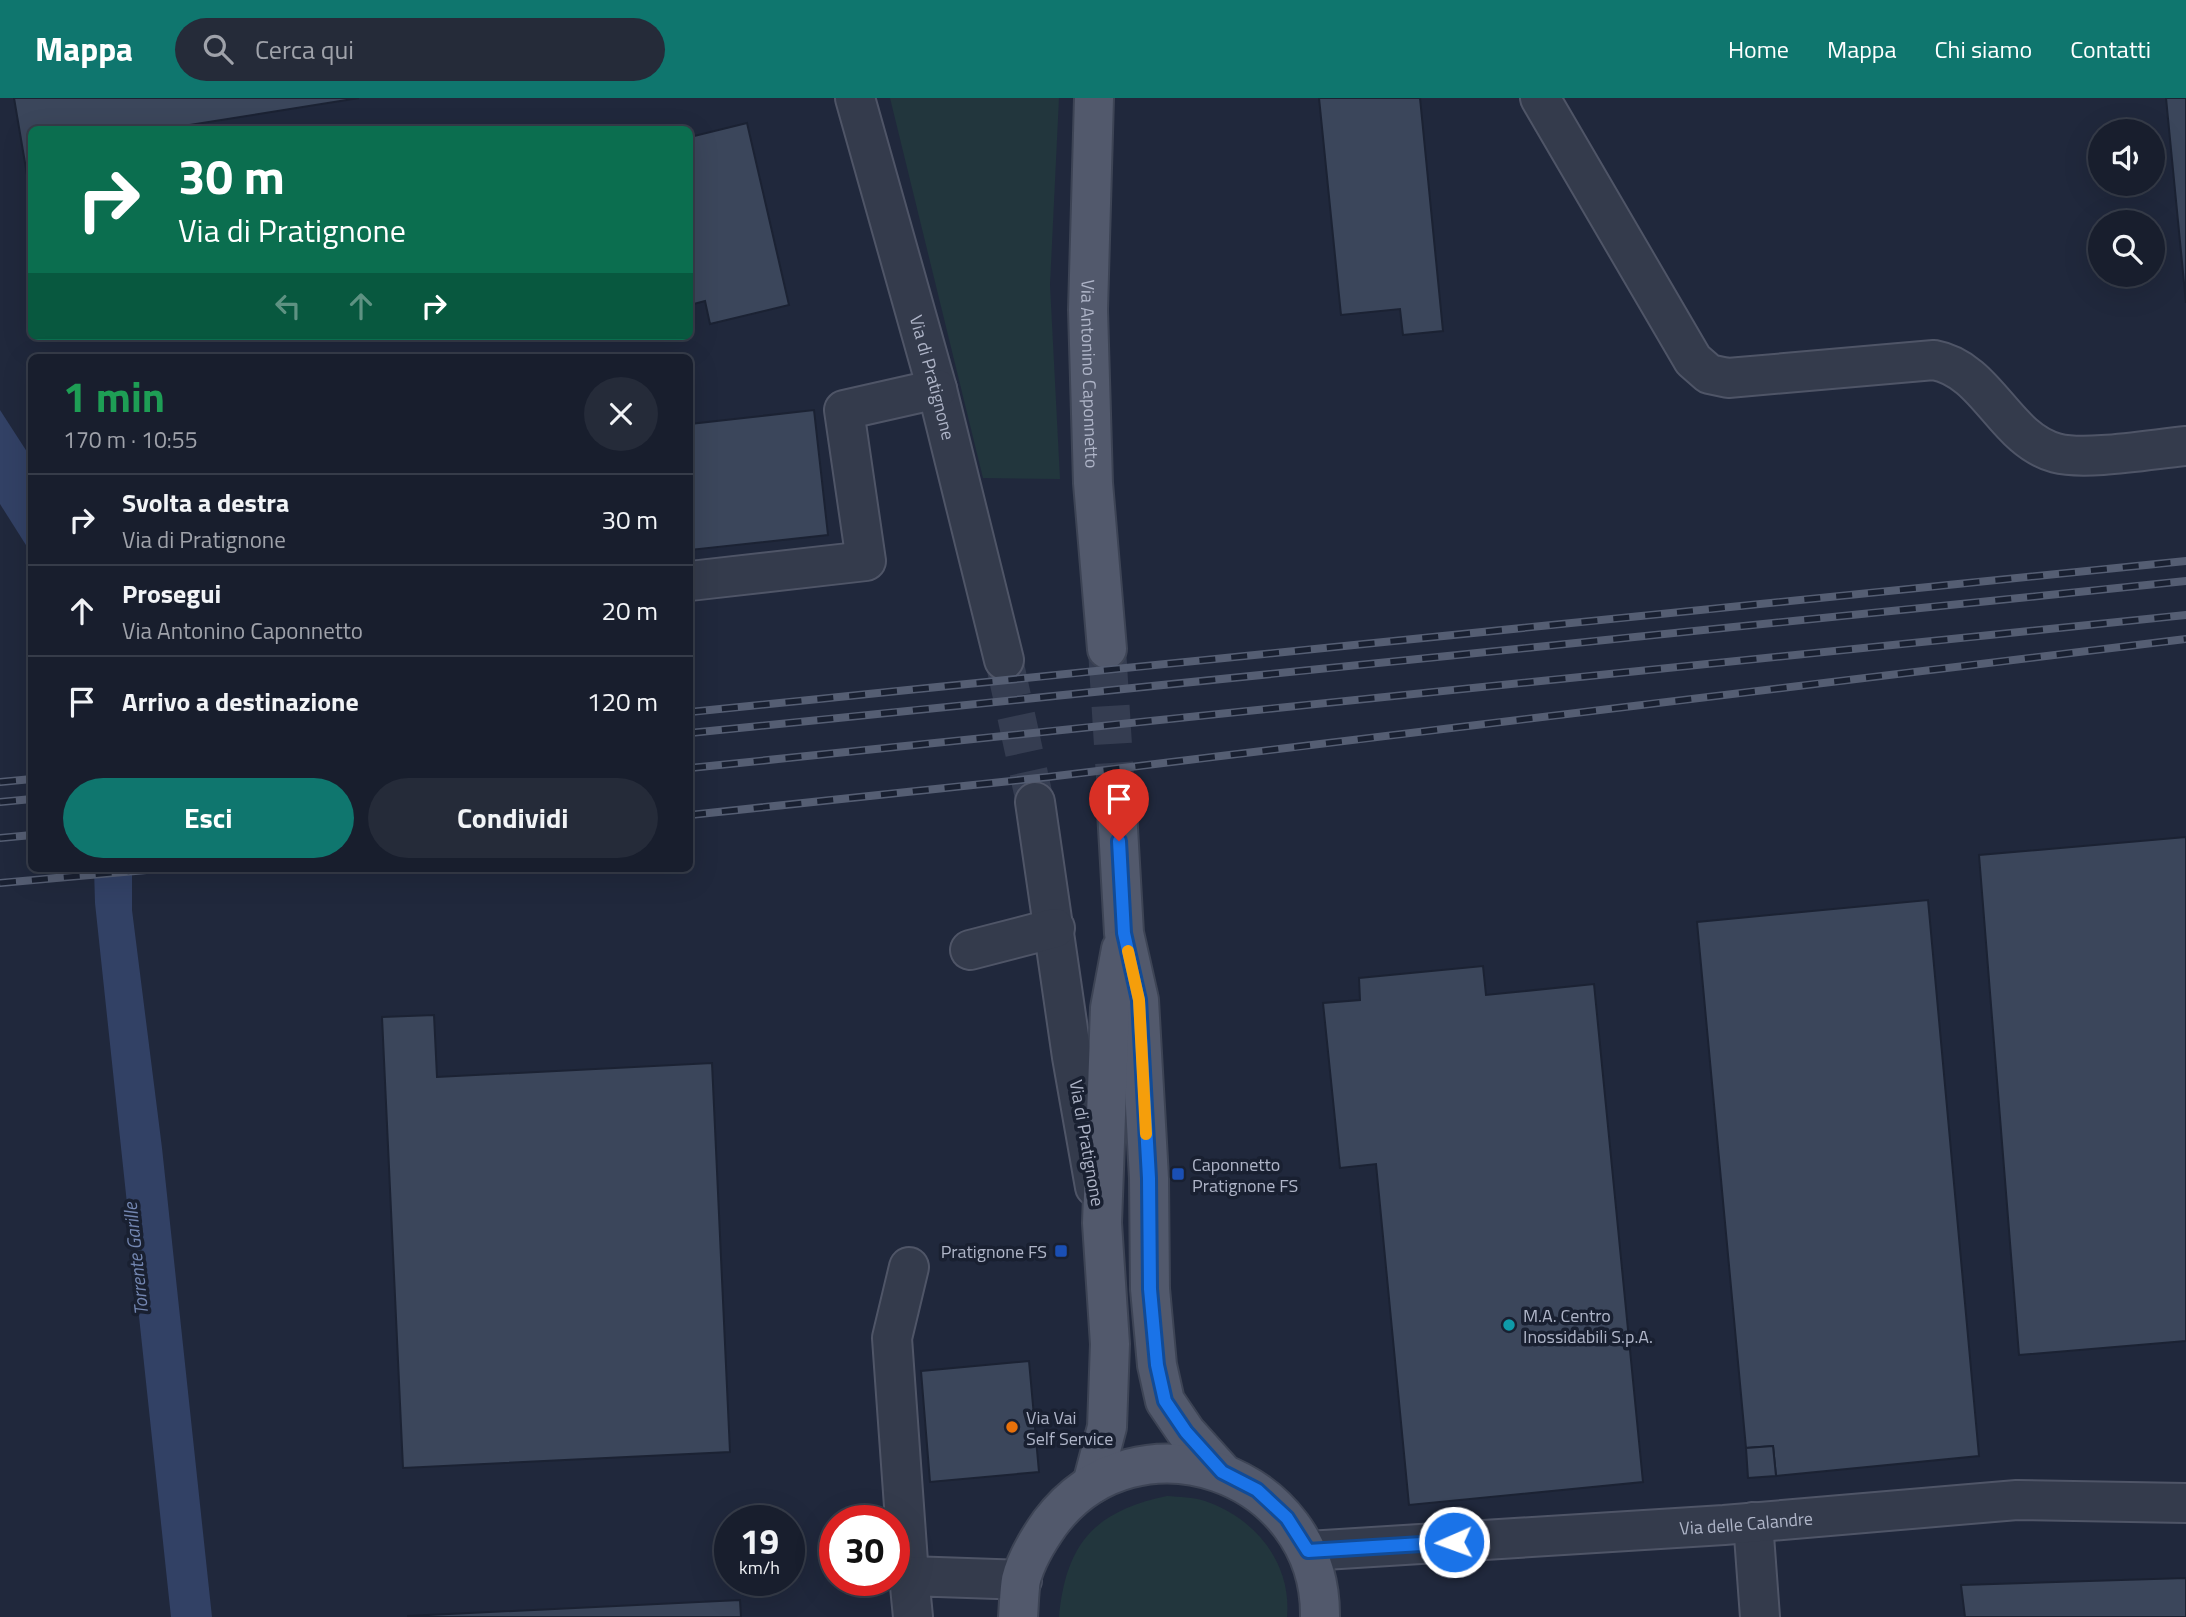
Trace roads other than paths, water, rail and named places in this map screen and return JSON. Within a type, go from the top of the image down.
[{"type":"main road","name":"Via Antonino Caponnetto","points":[[1094,98],[1088,310],[1093,483],[1107,649]]},
{"type":"main road","points":[[1116,793],[1124,933],[1139,1000],[1149,1178],[1150,1289],[1157,1365],[1165,1401],[1186,1432],[1222,1472]]},
{"type":"main road","points":[[1102,1223],[1110,1008],[1124,933]]},
{"type":"main road","name":"Via di Pratignone","points":[[1092,1484],[1107,1427],[1110,1365],[1102,1223]]},
{"type":"main road","points":[[1018,1617],[1021,1580],[1036,1542],[1060,1510],[1092,1484],[1133,1467],[1178,1463],[1222,1472],[1257,1490],[1287,1518],[1308,1551],[1320,1593],[1320,1617]]},
{"type":"street","name":"Via di Pratignone","points":[[855,98],[937,388],[1004,660]]},
{"type":"street","points":[[1540,98],[1693,360],[1709,374],[1728,378],[1934,360],[1953,365],[2024,435],[2059,454],[2186,446]]},
{"type":"street","points":[[693,580],[866,562],[844,410],[937,388]]},
{"type":"street","name":"Via di Pratignone","points":[[1035,802],[1072,1057],[1102,1223]]},
{"type":"street","points":[[970,950],[1055,928]]},
{"type":"street","points":[[904,1505],[892,1338],[909,1267]]},
{"type":"street","name":"Via delle Calandre","points":[[1308,1551],[1753,1522],[2017,1500],[2186,1503]]},
{"type":"street","points":[[1753,1522],[1760,1617]]},
{"type":"street","points":[[910,1576],[1021,1580]]},
{"type":"street","points":[[910,1586],[913,1617]]},
{"type":"water","points":[[0,410],[28,453],[28,548],[0,504]]},
{"type":"water","name":"Torrente Garille","points":[[94,872],[132,872],[132,910],[162,1148],[212,1617],[171,1617],[95,903]]},
{"type":"tunnel","points":[[1107,649],[1116,793]]},
{"type":"tunnel","points":[[1004,660],[1035,802]]},
{"type":"railway","points":[[693,712],[2186,561]]},
{"type":"railway","points":[[693,733],[2186,581]]},
{"type":"railway","points":[[693,768],[2186,615]]},
{"type":"railway","points":[[693,815],[1048,777],[2186,639]]},
{"type":"railway","points":[[0,782],[28,779]]},
{"type":"railway","points":[[0,802],[28,799]]},
{"type":"railway","points":[[0,838],[28,835]]},
{"type":"railway","points":[[0,883],[124,872]]},
{"type":"place","name":"Caponnetto Pratignone FS","points":[[1178,1174]]},
{"type":"place","name":"Pratignone FS","points":[[1061,1251]]},
{"type":"place","name":"M.A. Centro Inossidabili S.p.A.","points":[[1509,1325]]},
{"type":"place","name":"Via Vai Self Service","points":[[1012,1427]]}]
